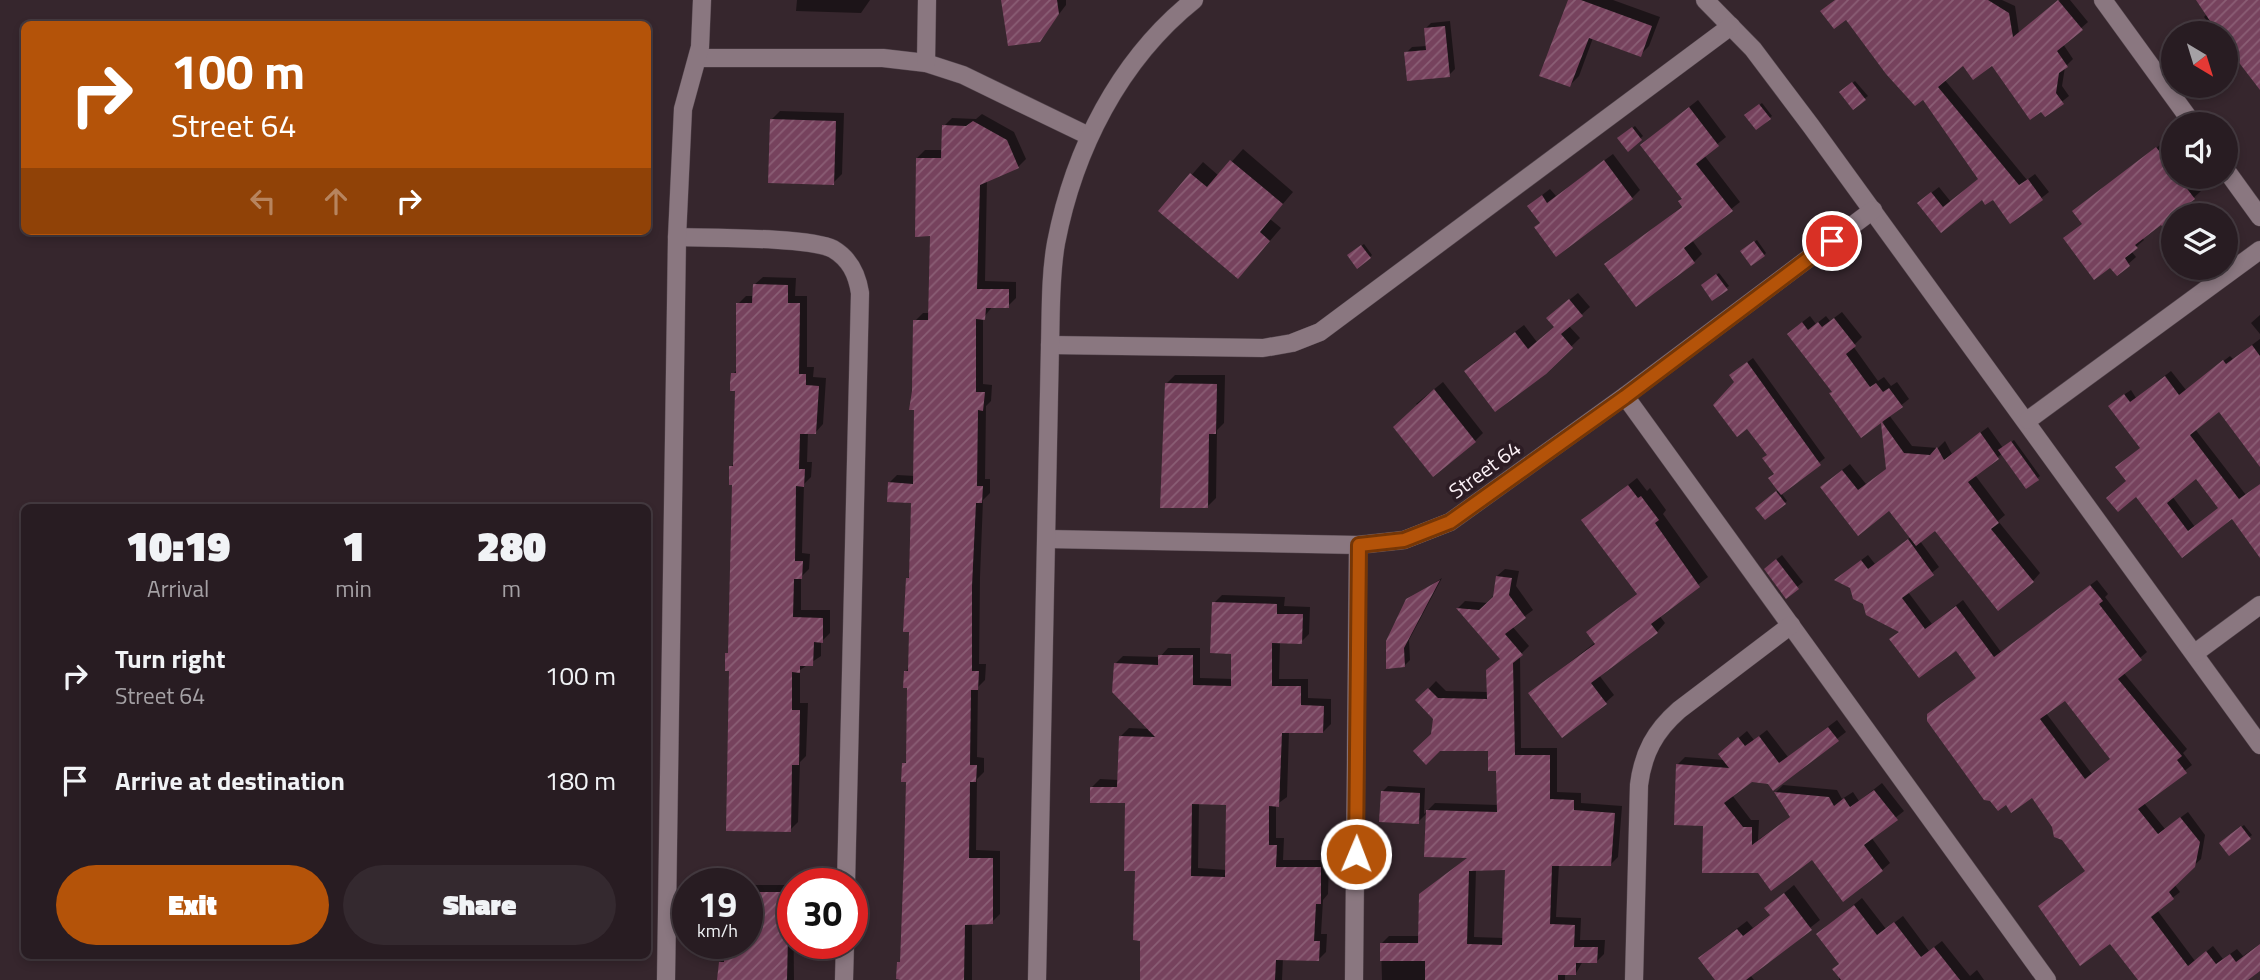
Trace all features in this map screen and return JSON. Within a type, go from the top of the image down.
[{"type":"street","points":[[667,980],[677,237],[683,109],[698,58],[702,0]]},
{"type":"street","points":[[926,63],[927,0]]},
{"type":"street","points":[[1037,980],[1050,345],[1056,245],[1067,194],[1089,136],[1128,69],[1152,39],[1194,0]]},
{"type":"street","points":[[1705,0],[1753,49],[1873,210],[2028,420],[2260,745]]},
{"type":"street","points":[[2103,0],[2184,112]]},
{"type":"street","points":[[1050,345],[1263,348],[1292,343],[1320,332],[1731,26]]},
{"type":"street","points":[[698,58],[883,58],[926,63],[963,75],[1089,136]]},
{"type":"street","points":[[2238,187],[2260,217]]},
{"type":"street","name":"Street 64","points":[[1047,539],[1359,545],[1404,540],[1450,522],[1625,397],[1873,210]]},
{"type":"street","points":[[677,237],[817,243],[843,256],[858,279],[860,293],[846,868]]},
{"type":"street","points":[[2028,420],[2260,250]]},
{"type":"street","points":[[1625,397],[2047,980]]},
{"type":"street","points":[[1354,980],[1359,545]]},
{"type":"street","points":[[2195,653],[2260,605]]},
{"type":"street","points":[[1634,980],[1639,785],[1642,763],[1650,743],[1663,724],[1679,710],[1791,625]]},
{"type":"street","points":[[844,980],[845,959]]},
{"type":"building","points":[[1001,0],[1057,0],[1059,14],[1040,42],[1008,46]]},
{"type":"building","points":[[1568,0],[1581,0],[1652,26],[1641,57],[1589,38],[1570,87],[1539,76]]},
{"type":"building","points":[[1835,0],[1988,0],[2009,13],[2013,37],[2058,0],[2083,30],[2057,51],[2068,67],[2059,73],[2056,93],[2064,104],[2045,117],[2041,112],[2030,120],[1992,66],[1973,80],[1963,66],[1938,87],[2019,185],[2028,179],[2043,200],[2010,224],[1993,200],[1985,205],[1982,200],[1941,233],[1917,203],[1931,192],[1943,207],[1978,179],[1923,100],[1915,106],[1886,74],[1846,20],[1834,29],[1820,11]]},
{"type":"building","points":[[2196,0],[2260,0],[2260,90],[2238,61],[2238,21],[2210,21]]},
{"type":"building","points":[[1445,26],[1450,77],[1407,81],[1404,52],[1426,50],[1424,28]]},
{"type":"building","points":[[1852,82],[1866,100],[1853,110],[1839,92]]},
{"type":"building","points":[[1759,104],[1771,119],[1756,130],[1744,115]]},
{"type":"building","points":[[1689,107],[1719,146],[1696,164],[1733,211],[1684,248],[1695,263],[1636,307],[1604,264],[1682,207],[1678,201],[1682,199],[1640,145]]},
{"type":"building","points":[[770,119],[836,121],[834,185],[768,183]]},
{"type":"building","points":[[973,121],[1007,140],[1019,168],[980,185],[977,289],[1009,289],[1009,308],[986,308],[985,320],[976,319],[976,392],[985,392],[983,411],[978,410],[977,486],[983,486],[982,503],[976,503],[972,586],[972,671],[979,671],[978,690],[971,690],[970,765],[977,765],[976,782],[970,782],[969,858],[993,858],[993,924],[965,925],[964,980],[901,980],[896,979],[897,962],[900,962],[906,782],[901,782],[902,763],[906,763],[907,688],[903,688],[904,671],[908,671],[909,632],[903,632],[906,578],[909,578],[911,503],[887,502],[888,482],[913,484],[914,410],[909,410],[912,391],[913,320],[928,320],[930,236],[915,237],[916,158],[941,158],[942,125],[966,126]]},
{"type":"building","points":[[1632,127],[1642,140],[1628,152],[1617,138]]},
{"type":"building","points":[[2156,147],[2161,153],[2161,189],[2187,189],[2195,199],[2190,203],[2161,203],[2161,225],[2135,245],[2138,248],[2125,258],[2130,266],[2117,276],[2110,268],[2094,280],[2063,238],[2082,224],[2072,211]]},
{"type":"building","points":[[1230,160],[1283,204],[1260,232],[1270,241],[1238,279],[1158,211],[1190,173],[1207,187]]},
{"type":"building","points":[[1604,160],[1633,199],[1556,257],[1534,227],[1540,223],[1527,206],[1542,195],[1547,203]]},
{"type":"building","points":[[1754,241],[1765,256],[1751,266],[1740,251]]},
{"type":"building","points":[[1361,245],[1371,258],[1357,269],[1347,255]]},
{"type":"building","points":[[1716,274],[1728,290],[1712,301],[1701,285]]},
{"type":"building","points":[[753,284],[788,285],[788,303],[800,303],[799,374],[806,374],[806,385],[819,386],[816,434],[800,434],[799,469],[805,469],[804,487],[796,486],[795,561],[803,561],[802,579],[794,579],[793,617],[823,618],[823,643],[814,642],[813,666],[800,666],[800,673],[792,672],[792,710],[800,710],[799,765],[792,765],[791,832],[726,831],[729,671],[725,671],[725,653],[728,653],[732,485],[729,485],[729,466],[733,466],[735,391],[730,391],[730,383],[731,373],[736,373],[736,303],[752,303]]},
{"type":"building","points":[[1569,299],[1583,316],[1561,334],[1573,348],[1546,374],[1495,412],[1464,371],[1515,332],[1528,349],[1554,327],[1546,318]]},
{"type":"building","points":[[1834,318],[1856,346],[1846,354],[1870,387],[1876,383],[1883,392],[1889,388],[1903,407],[1882,422],[1904,453],[1930,455],[1937,447],[1944,460],[1980,432],[1999,459],[1968,482],[1999,523],[1991,529],[2034,582],[1998,611],[1935,531],[1916,546],[1889,511],[1858,536],[1820,487],[1842,470],[1858,490],[1886,469],[1881,423],[1861,438],[1829,393],[1832,392],[1787,334],[1802,322],[1808,330],[1818,322],[1822,327]]},
{"type":"building","points":[[2252,345],[2260,356],[2260,467],[2219,412],[2190,435],[2239,499],[2260,484],[2260,558],[2232,519],[2182,558],[2136,497],[2118,512],[2106,498],[2126,481],[2115,467],[2140,448],[2108,406],[2124,394],[2130,402],[2165,376],[2179,395],[2223,360],[2226,364]],"holes":[[[2196,479],[2218,508],[2188,531],[2167,503]]]},
{"type":"building","points":[[1747,362],[1821,465],[1781,495],[1768,478],[1774,474],[1762,458],[1767,455],[1747,429],[1737,437],[1713,405],[1734,382],[1729,375]]},
{"type":"building","points":[[1165,383],[1217,384],[1216,434],[1209,434],[1208,508],[1160,508]]},
{"type":"building","points":[[1434,389],[1476,442],[1433,477],[1393,427]]},
{"type":"building","points":[[2011,441],[2039,480],[2026,489],[1998,450]]},
{"type":"building","points":[[1628,485],[1638,498],[1641,496],[1659,520],[1655,523],[1700,587],[1651,624],[1658,633],[1591,683],[1607,704],[1562,738],[1528,693],[1595,644],[1586,632],[1637,594],[1581,520]]},
{"type":"building","points":[[1776,491],[1786,504],[1765,520],[1755,508]]},
{"type":"building","points":[[1908,539],[1934,575],[1902,598],[1925,629],[1956,606],[1994,657],[2090,585],[2103,601],[2099,604],[2142,660],[2118,679],[2182,756],[2177,760],[2187,773],[2138,809],[2158,834],[2180,817],[2200,842],[2195,867],[2169,892],[2174,899],[2151,917],[2188,966],[2206,951],[2216,964],[2230,954],[2236,962],[2260,944],[2260,971],[2248,980],[2138,980],[2110,944],[2080,966],[2038,906],[2085,871],[2062,840],[2054,837],[2052,827],[2032,798],[2011,813],[2006,805],[1998,811],[1990,801],[1984,800],[1927,721],[1927,714],[1976,678],[1956,651],[1919,678],[1889,639],[1899,632],[1866,615],[1863,604],[1853,599],[1850,588],[1834,580],[1861,560],[1868,569]],"holes":[[[2065,701],[2110,759],[2085,779],[2040,719]]]},
{"type":"building","points":[[1776,559],[1799,589],[1786,599],[1764,569]]},
{"type":"building","points":[[1496,576],[1512,578],[1509,595],[1526,618],[1505,634],[1523,655],[1513,663],[1515,755],[1550,755],[1550,799],[1574,800],[1574,810],[1615,813],[1611,866],[1552,866],[1550,924],[1575,925],[1574,947],[1598,947],[1597,963],[1576,963],[1576,975],[1558,975],[1558,980],[1425,980],[1425,961],[1380,961],[1380,943],[1418,943],[1419,894],[1467,858],[1424,857],[1426,810],[1497,812],[1496,771],[1488,771],[1488,751],[1440,751],[1426,765],[1413,751],[1431,734],[1433,719],[1415,700],[1428,688],[1438,698],[1487,699],[1486,670],[1500,659],[1456,608],[1479,610],[1493,597]],"holes":[[[1505,870],[1502,945],[1467,944],[1469,871]]]},
{"type":"building","points":[[1440,580],[1404,648],[1405,667],[1386,669],[1386,641],[1406,599]]},
{"type":"building","points":[[1212,602],[1277,604],[1277,614],[1303,614],[1302,644],[1272,643],[1272,686],[1301,686],[1301,705],[1324,706],[1323,733],[1282,733],[1279,807],[1269,806],[1269,845],[1277,845],[1276,867],[1321,867],[1321,904],[1316,904],[1314,941],[1320,941],[1319,961],[1276,960],[1275,980],[1140,980],[1140,941],[1133,940],[1135,871],[1124,871],[1125,803],[1090,803],[1090,787],[1117,787],[1119,736],[1155,737],[1112,692],[1114,663],[1158,665],[1158,655],[1193,655],[1193,685],[1231,686],[1231,654],[1210,653]],"holes":[[[1192,804],[1226,805],[1225,877],[1191,876]]]},
{"type":"building","points":[[1828,727],[1839,741],[1773,791],[1768,784],[1752,782],[1724,803],[1743,827],[1752,827],[1752,845],[1790,817],[1774,792],[1829,797],[1834,806],[1844,798],[1850,807],[1874,790],[1898,820],[1864,845],[1883,871],[1843,902],[1812,860],[1771,891],[1758,873],[1702,873],[1703,826],[1674,825],[1676,764],[1729,768],[1718,754],[1738,737],[1745,746],[1759,736],[1779,763]]},
{"type":"building","points":[[1381,791],[1420,793],[1419,824],[1379,822]]},
{"type":"building","points":[[2241,826],[2251,839],[2229,856],[2219,843]]},
{"type":"building","points":[[763,892],[777,892],[777,959],[787,959],[787,980],[717,980],[719,962],[724,962],[724,959],[763,959]]},
{"type":"building","points":[[1784,893],[1812,930],[1746,980],[1715,980],[1698,958],[1737,929],[1743,936],[1770,915],[1764,908]]},
{"type":"building","points":[[1854,905],[1877,935],[1894,922],[1921,957],[1934,947],[1960,980],[1841,980],[1832,969],[1839,964],[1816,934]]},
{"type":"route","points":[[1356,854],[1359,545],[1388,543],[1420,536],[1450,522],[1625,397],[1832,241]]}]
